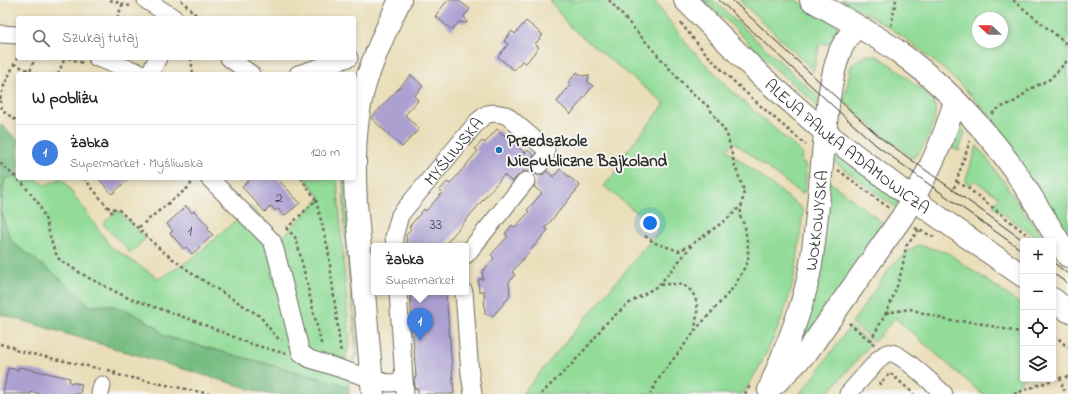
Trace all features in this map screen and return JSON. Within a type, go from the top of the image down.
[{"type":"street","points":[[146,0],[171,16]]},
{"type":"street","points":[[356,137],[358,116],[363,92],[363,60],[400,0]]},
{"type":"street","points":[[811,0],[900,53],[933,79],[989,137],[1019,176],[1068,256]]},
{"type":"street","name":"ALEJA PAWŁA ADAMOWICZA","points":[[681,9],[825,132],[914,199],[1020,274]]},
{"type":"street","name":"WOŁKOWYSKA","points":[[768,392],[797,318],[806,290],[812,251],[828,102],[835,66],[840,52],[856,26]]},
{"type":"street","points":[[0,34],[16,35]]},
{"type":"street","points":[[103,60],[138,72]]},
{"type":"street","points":[[150,72],[157,60]]},
{"type":"street","points":[[231,60],[248,72]]},
{"type":"street","points":[[304,72],[343,60]]},
{"type":"street","name":"WOŁKOWYSKA","points":[[768,392],[806,352],[914,199],[940,147],[955,101]]},
{"type":"street","name":"MYŚLIWSKA","points":[[395,243],[394,237],[400,215],[478,121],[487,114],[506,115],[546,149],[545,158],[540,165]]},
{"type":"street","points":[[211,180],[272,242],[300,350],[310,359],[373,386],[388,383],[405,388],[398,295]]},
{"type":"street","points":[[355,180],[358,228],[373,386]]},
{"type":"street","points":[[469,251],[526,180]]},
{"type":"street","points":[[464,295],[470,374],[473,394]]},
{"type":"street","points":[[1056,302],[1068,311]]},
{"type":"street","points":[[848,394],[885,354],[890,353],[899,356],[944,394]]},
{"type":"path","points":[[181,0],[197,16]]},
{"type":"path","points":[[609,0],[691,93],[707,105],[727,134],[734,163],[744,192],[740,216],[745,227],[748,261],[734,287],[694,332],[661,375],[650,394]]},
{"type":"path","points":[[889,32],[896,0]]},
{"type":"path","points":[[1013,0],[1068,45]]},
{"type":"path","points":[[118,16],[123,3]]},
{"type":"path","points":[[681,9],[694,42],[752,98],[812,150]]},
{"type":"path","points":[[16,60],[3,88],[0,100],[2,110],[16,120]]},
{"type":"path","points":[[14,64],[30,71],[34,60]]},
{"type":"path","points":[[59,72],[64,60]]},
{"type":"path","points":[[191,60],[193,72]]},
{"type":"path","points":[[989,115],[993,114],[999,108],[1016,101],[1030,89],[1050,79],[1068,60]]},
{"type":"path","points":[[0,84],[3,88]]},
{"type":"path","points":[[954,188],[971,139]]},
{"type":"path","points":[[0,163],[16,178]]},
{"type":"path","points":[[834,167],[890,209]]},
{"type":"path","points":[[19,180],[39,204],[58,258],[87,277],[126,297],[195,321],[251,344],[293,356],[300,350],[276,337],[260,316],[193,274],[161,250],[119,210],[108,207]]},
{"type":"path","points":[[86,180],[113,214]]},
{"type":"path","points":[[138,227],[190,186],[192,180]]},
{"type":"path","points":[[302,180],[316,200],[328,249],[342,354]]},
{"type":"path","points":[[957,182],[968,188],[1031,238]]},
{"type":"path","points":[[272,242],[316,200]]},
{"type":"path","points":[[645,236],[655,243],[679,251],[694,243],[727,219],[741,206]]},
{"type":"path","points":[[286,228],[295,237],[298,246],[323,348]]},
{"type":"path","points":[[651,230],[656,228]]},
{"type":"path","points":[[912,239],[919,230]]},
{"type":"path","points":[[541,394],[571,365],[604,325],[628,304],[659,285],[694,243]]},
{"type":"path","points":[[870,341],[893,298],[901,276],[906,246]]},
{"type":"path","points":[[659,285],[674,283],[686,286],[693,293],[697,307],[694,332]]},
{"type":"path","points":[[886,313],[910,309],[950,321],[974,322],[1020,332]]},
{"type":"path","points":[[850,323],[885,354]]},
{"type":"path","points":[[1056,338],[1058,338],[1068,348]]},
{"type":"path","points":[[0,344],[14,347],[14,350],[96,368]]},
{"type":"path","points":[[877,380],[880,384],[890,373],[914,394]]},
{"type":"path","points":[[1014,394],[1060,378],[1068,377]]},
{"type":"path","points":[[1060,378],[1064,391]]},
{"type":"path","points":[[106,384],[210,394]]},
{"type":"green space","points":[[550,0],[653,0],[690,48],[734,93],[802,153],[801,162],[805,164],[806,175],[805,192],[801,194],[734,142],[727,150],[799,206],[803,211],[796,268],[788,300],[772,342],[743,394],[522,394],[659,231],[604,186],[618,169],[615,166],[665,104],[569,26]]},
{"type":"green space","points":[[702,0],[713,0],[817,96],[821,101],[818,106],[769,63],[723,17]]},
{"type":"green space","points":[[739,0],[796,0],[838,24],[832,45],[820,43],[813,72],[810,67]]},
{"type":"green space","points":[[841,0],[1068,0],[1068,245],[986,121],[990,116],[936,63],[912,43],[878,20]]},
{"type":"green space","points":[[867,55],[878,56],[891,65],[917,86],[934,103],[935,116],[930,133],[922,148],[913,158],[874,128],[844,101],[851,66],[854,62]]},
{"type":"green space","points":[[0,124],[16,138],[16,177],[5,178],[0,211]]},
{"type":"green space","points":[[958,124],[965,133],[959,151],[948,146]]},
{"type":"green space","points":[[977,146],[1005,183],[1022,210],[1045,238],[1036,238],[993,207],[999,197],[974,180],[970,185],[965,182]]},
{"type":"green space","points":[[832,149],[904,201],[899,210],[829,158]]},
{"type":"green space","points":[[16,177],[16,180],[36,180],[46,185],[57,180],[63,180],[110,246],[159,279],[194,257],[251,207],[281,239],[320,198],[306,180],[337,180],[350,346],[346,354],[349,386],[164,336],[156,326],[127,310],[110,305],[90,306],[58,277],[12,242],[0,211],[5,178]]},
{"type":"green space","points":[[343,180],[345,180],[348,244],[358,350],[357,356],[352,361],[356,351],[344,222]]},
{"type":"green space","points":[[827,180],[887,226],[801,348],[794,344]]},
{"type":"green space","points":[[117,210],[146,238],[131,253],[103,224]]},
{"type":"green space","points":[[0,211],[12,242],[58,277],[90,306],[110,305],[127,310],[156,327],[164,336],[349,386],[349,394],[267,394],[0,314]]},
{"type":"green space","points":[[919,245],[948,253],[1020,304],[1020,382],[1009,394],[982,394],[895,318],[874,342],[852,323],[890,268],[907,252]]},
{"type":"green space","points":[[850,326],[871,344],[827,394],[799,394],[811,381]]},
{"type":"building","points":[[448,0],[458,0],[470,9],[464,16],[467,23],[459,22],[452,30],[435,16]]},
{"type":"building","points":[[526,21],[543,35],[535,44],[539,47],[526,63],[522,61],[514,70],[498,57],[508,44],[504,41],[512,31],[515,34]]},
{"type":"building","points":[[577,72],[582,76],[589,75],[588,82],[593,86],[571,114],[557,102],[570,85],[568,83]]},
{"type":"building","points":[[411,75],[423,86],[414,96],[418,100],[417,102],[405,115],[419,129],[402,147],[371,118]]},
{"type":"building","points":[[497,129],[525,153],[528,150],[534,156],[529,164],[533,173],[542,175],[547,171],[553,177],[560,169],[580,186],[545,228],[548,230],[512,272],[515,275],[509,282],[510,296],[493,316],[485,314],[484,291],[479,291],[478,280],[483,279],[482,272],[494,258],[491,255],[508,236],[505,234],[512,225],[515,227],[529,212],[527,210],[542,193],[534,187],[536,182],[533,174],[527,171],[522,172],[512,182],[504,175],[447,243],[407,243],[406,235],[411,229],[409,227],[424,209],[426,211],[442,193],[440,190],[447,182],[450,184],[478,151],[475,149],[482,141],[485,143]]},
{"type":"building","points":[[100,180],[128,180],[112,194]]},
{"type":"building","points":[[249,180],[279,180],[300,203],[284,216],[278,209],[275,211],[271,206],[265,212],[242,187]]},
{"type":"building","points":[[186,206],[192,213],[194,211],[209,227],[207,229],[213,235],[192,254],[186,247],[184,249],[170,233],[173,231],[167,224]]},
{"type":"building","points":[[410,295],[446,295],[454,394],[418,394],[418,389],[415,389],[414,378],[416,377],[413,335],[411,335],[410,324],[412,323]]},
{"type":"building","points":[[19,367],[70,378],[69,382],[82,384],[80,394],[42,394],[31,392],[31,394],[3,394],[8,368],[18,370]]},
{"type":"tram line","points":[[719,0],[876,145],[1020,249]]},
{"type":"tram line","points":[[732,0],[881,138],[1020,238]]},
{"type":"tram line","points":[[1056,264],[1068,274]]},
{"type":"tram line","points":[[1054,274],[1068,284]]},
{"type":"place","name":"Przedszkole Niepubliczne Bajkoland","points":[[499,150]]},
{"type":"place","name":"Żabka","points":[[420,341]]}]
